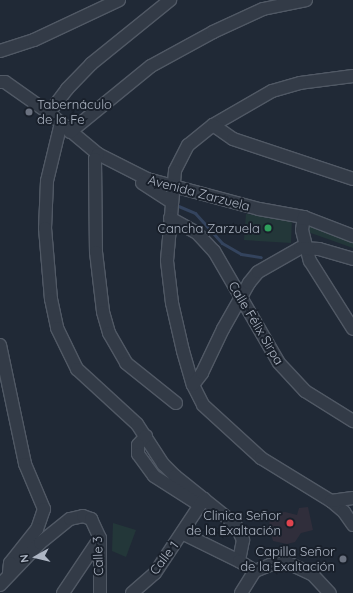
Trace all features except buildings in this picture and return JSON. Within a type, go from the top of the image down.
[{"type":"street","points":[[0,51],[34,40],[118,0]]},
{"type":"street","points":[[70,132],[151,66],[213,32],[263,9],[306,0]]},
{"type":"street","points":[[49,113],[67,89],[91,64],[164,1]]},
{"type":"street","points":[[353,76],[284,87],[258,98],[213,125],[188,145],[175,171],[171,202],[168,278],[178,330],[193,385],[204,404],[232,433],[274,467],[303,482],[331,501],[344,512],[353,525]]},
{"type":"street","name":"Avenida Zarzuela","points":[[0,82],[5,82],[49,113],[60,126],[70,132],[96,157],[147,179],[259,209],[304,217],[353,236]]},
{"type":"street","points":[[0,86],[10,90],[60,126],[96,157],[148,186],[171,202]]},
{"type":"street","points":[[213,125],[233,139],[353,179]]},
{"type":"street","points":[[60,126],[46,181],[45,228],[51,299],[57,328],[77,369],[137,424],[146,436],[138,446],[138,454],[154,476],[202,502],[235,524],[243,540],[239,560]]},
{"type":"street","points":[[96,157],[96,252],[102,312],[109,333],[126,363],[176,403]]},
{"type":"street","points":[[304,217],[302,230],[305,247],[310,262],[353,329]]},
{"type":"street","name":"Calle Félix Sirpa","points":[[170,218],[186,224],[208,243],[279,363],[305,391],[353,421]]},
{"type":"street","points":[[193,385],[202,373],[223,329],[258,272],[294,250],[305,247],[353,259]]},
{"type":"street","points":[[0,345],[25,464],[44,509],[37,530],[10,562],[10,572]]},
{"type":"street","points":[[331,501],[353,498]]},
{"type":"street","name":"Calle 1","points":[[132,593],[155,573],[202,502]]},
{"type":"street","name":"Calle 3","points":[[0,585],[10,572],[40,543],[76,516],[91,519],[100,538],[100,593]]},
{"type":"street","points":[[182,533],[239,560],[255,571]]},
{"type":"street","points":[[63,593],[100,538]]},
{"type":"street","points":[[241,593],[255,571],[274,564],[295,564],[312,574],[320,588],[330,593]]},
{"type":"shaded area","name":"Clinica Señor de la Exaltación","points":[[308,507],[313,530],[301,533],[295,542],[287,544],[273,541],[269,527],[270,519],[275,513],[285,512],[297,515],[299,508]]},
{"type":"green space","name":"Cancha Zarzuela","points":[[246,214],[292,217],[291,243],[244,240]]},
{"type":"green space","points":[[309,222],[353,234],[353,248],[308,232],[306,226]]},
{"type":"green space","points":[[113,523],[136,530],[126,557],[112,551]]},
{"type":"waterway","points":[[176,205],[195,213],[222,243],[241,254],[261,257]]},
{"type":"place","name":"Tabernáculo de la Fe","points":[[29,112]]},
{"type":"place","name":"Cancha Zarzuela","points":[[268,228]]},
{"type":"place","name":"Clinica Señor de la Exaltación","points":[[290,523]]},
{"type":"place","name":"Capilla Señor de la Exaltación","points":[[343,559]]}]
